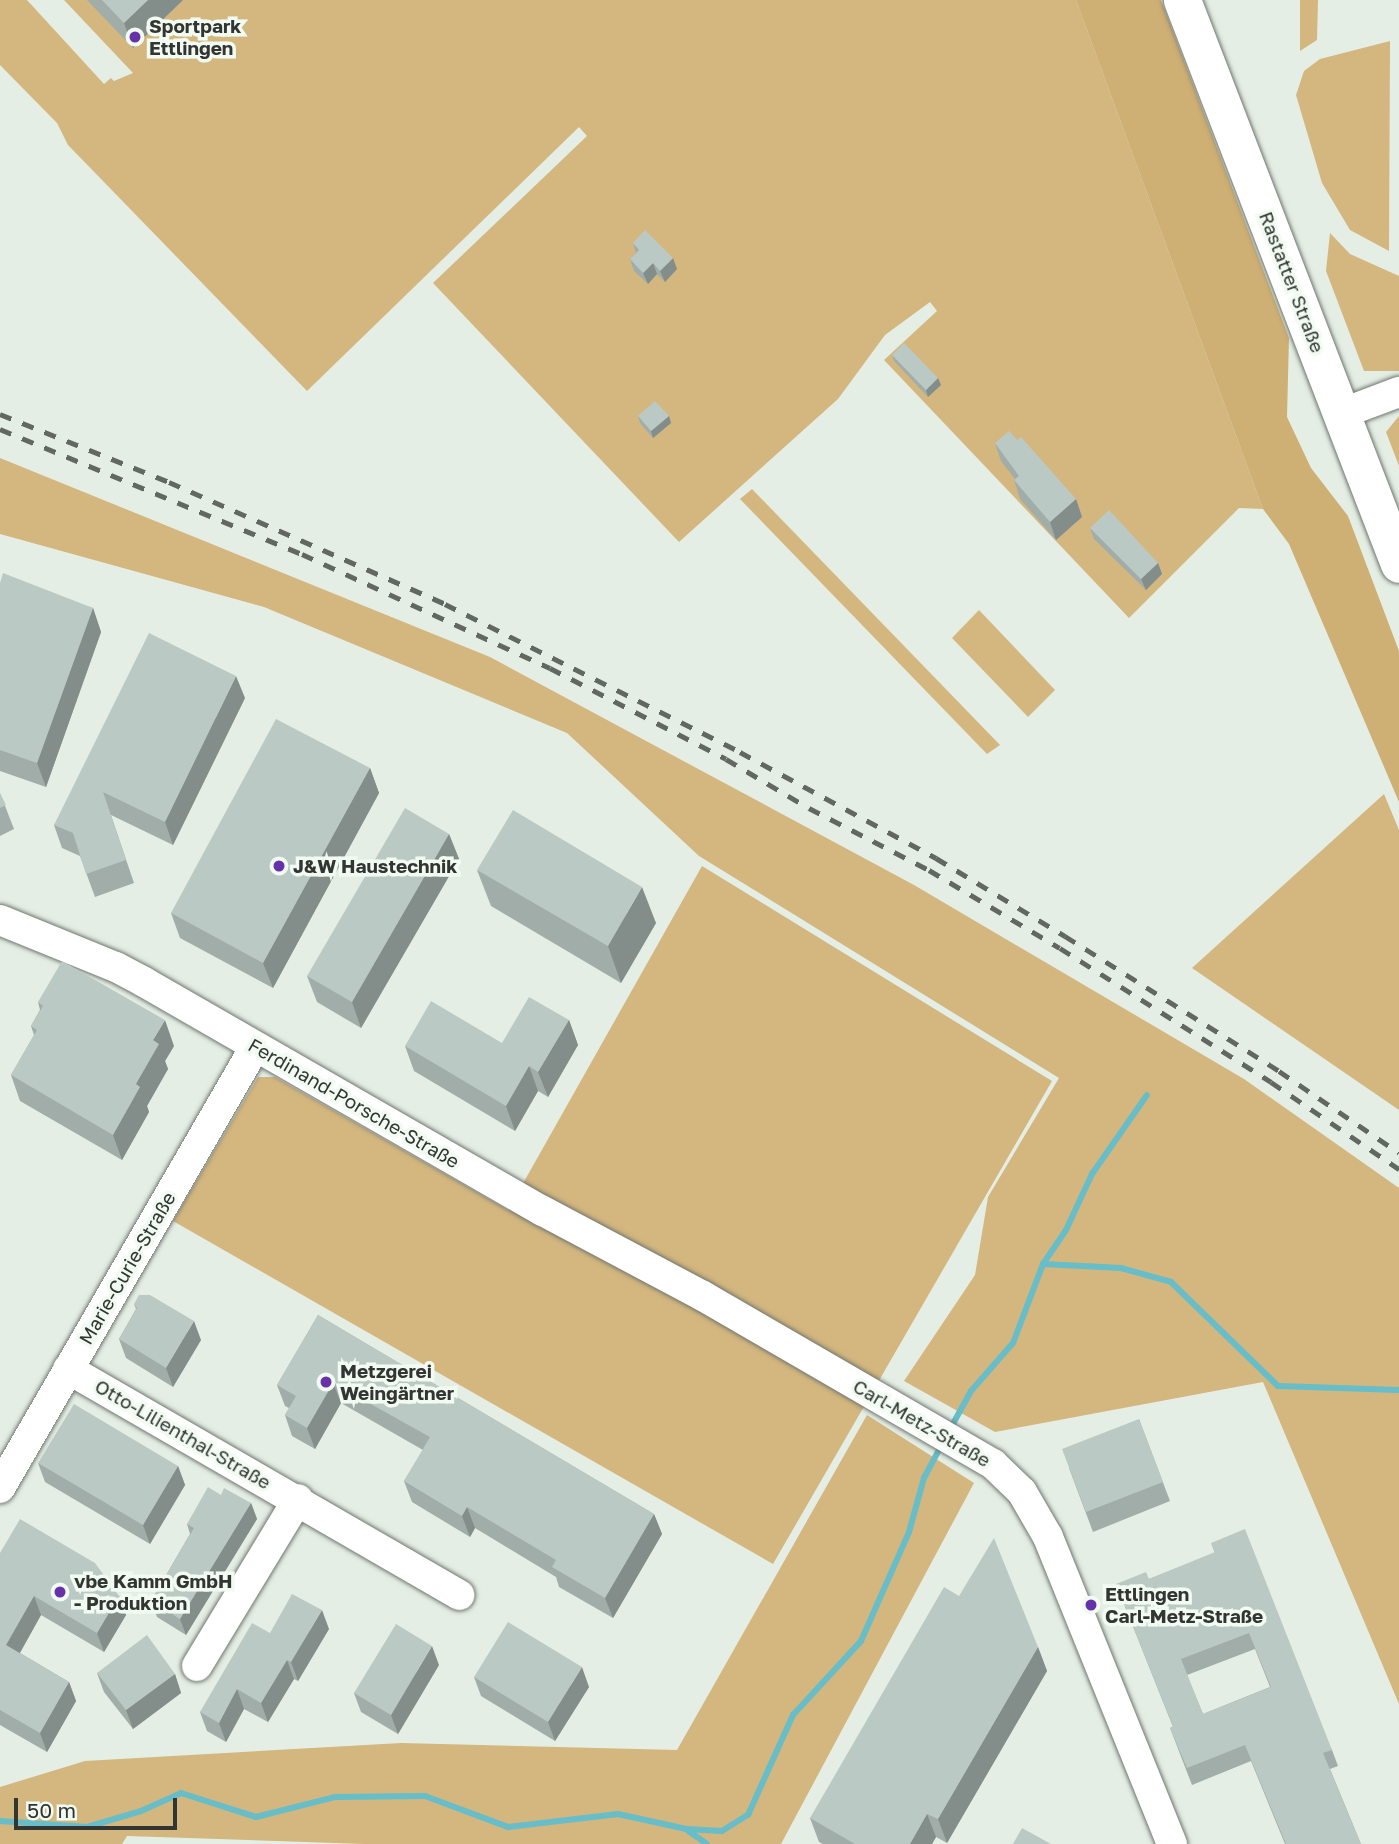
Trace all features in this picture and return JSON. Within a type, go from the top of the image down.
[{"type":"main road","name":"Rastatter Straße","points":[[1182,0],[1399,564]]},
{"type":"street","points":[[1343,413],[1399,392]]},
{"type":"street","name":"Ferdinand-Porsche-Straße","points":[[0,919],[116,967],[543,1211],[703,1296]]},
{"type":"street","name":"Marie-Curie-Straße","points":[[0,1488],[254,1047]]},
{"type":"street","name":"Carl-Metz-Straße","points":[[703,1296],[964,1446],[1009,1477],[1035,1510],[1172,1844]]},
{"type":"street","name":"Otto-Lilienthal-Straße","points":[[68,1369],[298,1499],[460,1595]]},
{"type":"street","points":[[197,1666],[298,1499]]},
{"type":"shaded area","points":[[0,0],[27,0],[104,84],[111,78],[114,81],[133,73],[64,0],[1076,0],[1263,509],[1239,508],[1129,618],[884,360],[937,311],[930,302],[885,335],[838,399],[679,542],[433,283],[587,136],[579,127],[307,391],[68,145],[57,123],[0,65]]},
{"type":"shaded area","points":[[1076,0],[1161,0],[1289,338],[1287,417],[1311,468],[1348,516],[1399,651],[1399,802],[1289,544],[1263,509]]},
{"type":"shaded area","points":[[1300,0],[1318,0],[1317,40],[1300,51]]},
{"type":"shaded area","points":[[1390,41],[1389,251],[1350,230],[1322,183],[1296,95],[1304,71],[1320,59]]},
{"type":"shaded area","points":[[1330,233],[1350,254],[1399,276],[1399,371],[1364,371],[1326,271]]},
{"type":"shaded area","points":[[1399,416],[1399,466],[1386,432]]},
{"type":"shaded area","points":[[0,458],[490,657],[914,885],[1244,1079],[1399,1188],[1399,1704],[1263,1382],[995,1432],[904,1381],[975,1275],[988,1197],[1059,1078],[699,856],[567,733],[264,607],[0,534]]},
{"type":"shaded area","points":[[752,489],[1000,745],[987,754],[740,499]]},
{"type":"shaded area","points":[[979,610],[1055,690],[1028,717],[952,638]]},
{"type":"shaded area","points":[[1384,794],[1399,830],[1399,1110],[1192,968]]},
{"type":"shaded area","points":[[702,866],[1052,1081],[773,1564],[173,1221],[258,1077],[275,1077],[508,1210]]},
{"type":"shaded area","points":[[867,1415],[974,1483],[781,1844],[364,1844],[127,1836],[122,1844],[0,1844],[0,1787],[85,1761],[401,1743],[677,1750]]},
{"type":"building","points":[[102,0],[148,0],[124,23]]},
{"type":"building","points":[[645,230],[673,258],[660,271],[653,263],[643,273],[630,259],[639,250],[633,243]]},
{"type":"building","points":[[904,343],[938,378],[926,390],[892,355]]},
{"type":"building","points":[[655,401],[669,416],[651,431],[638,416]]},
{"type":"building","points":[[1009,431],[1017,440],[1021,437],[1076,499],[1050,522],[1014,480],[1019,476],[995,443]]},
{"type":"building","points":[[1109,510],[1158,563],[1141,579],[1090,528]]},
{"type":"building","points":[[3,573],[93,608],[37,763],[0,750],[0,583]]},
{"type":"building","points":[[149,633],[236,676],[165,822],[103,792],[126,860],[86,874],[73,833],[54,825]]},
{"type":"building","name":"J&W Haustechnik","points":[[276,719],[370,768],[263,963],[171,913]]},
{"type":"building","points":[[0,793],[6,805],[0,808]]},
{"type":"building","points":[[405,808],[449,834],[352,1002],[307,976]]},
{"type":"building","points":[[513,810],[642,887],[608,946],[477,870]]},
{"type":"building","points":[[62,961],[165,1020],[153,1040],[159,1044],[136,1084],[140,1087],[113,1135],[11,1075],[37,1030],[31,1026],[43,1006],[38,1002]]},
{"type":"building","points":[[529,997],[569,1020],[538,1072],[529,1066],[506,1106],[405,1046],[431,1001],[502,1043]]},
{"type":"building","points":[[139,1295],[150,1295],[194,1321],[166,1368],[119,1339],[137,1308],[134,1304]]},
{"type":"building","points":[[318,1315],[654,1514],[605,1598],[552,1567],[556,1560],[467,1507],[462,1516],[404,1481],[430,1437],[333,1383],[307,1428],[285,1415],[296,1396],[277,1385]]},
{"type":"building","points":[[74,1404],[178,1466],[143,1525],[38,1463]]},
{"type":"building","points":[[1139,1419],[1163,1482],[1086,1512],[1062,1449]]},
{"type":"building","points":[[208,1487],[221,1495],[224,1488],[251,1503],[180,1619],[151,1601],[194,1528],[187,1524]]},
{"type":"building","points":[[20,1519],[95,1563],[119,1596],[97,1633],[34,1596],[6,1645],[69,1682],[40,1733],[0,1710],[0,1553]]},
{"type":"building","points":[[1245,1529],[1332,1750],[1323,1753],[1361,1844],[1286,1844],[1245,1745],[1187,1768],[1116,1584],[1146,1572],[1149,1579],[1215,1552],[1211,1543]],"holes":[[[1249,1633],[1271,1687],[1203,1714],[1181,1659]]]},
{"type":"building","points":[[994,1538],[1038,1647],[938,1819],[927,1814],[910,1844],[855,1844],[810,1818],[944,1587],[959,1596]]},
{"type":"building","points":[[292,1594],[322,1610],[291,1662],[287,1660],[261,1703],[237,1689],[219,1723],[200,1712],[252,1623],[270,1633]]},
{"type":"building","points":[[508,1622],[582,1667],[548,1722],[474,1677]]},
{"type":"building","points":[[396,1624],[432,1646],[391,1715],[354,1693]]},
{"type":"building","points":[[147,1635],[175,1674],[126,1710],[97,1673]]},
{"type":"building","points":[[1022,1828],[1051,1844],[1013,1844]]},
{"type":"waterway","points":[[949,1431],[971,1391],[1013,1343],[1043,1264],[1066,1230],[1092,1174],[1147,1095]]},
{"type":"waterway","points":[[1043,1264],[1121,1268],[1171,1282],[1278,1386],[1399,1390]]},
{"type":"waterway","points":[[0,1821],[87,1827],[141,1811],[181,1793],[256,1817],[335,1797],[425,1796],[508,1827],[618,1814],[686,1829],[722,1831],[748,1815],[793,1715],[861,1641],[909,1532],[924,1478],[942,1444]]},
{"type":"waterway","points":[[687,1830],[707,1844]]},
{"type":"railway","points":[[0,414],[169,482],[445,604],[740,752],[936,858],[1065,936],[1279,1071],[1399,1153]]},
{"type":"railway","points":[[0,429],[302,554],[550,668],[726,759],[809,808],[929,870],[1060,948],[1271,1082],[1399,1169]]},
{"type":"place","name":"Sportpark Ettlingen","points":[[135,37]]},
{"type":"place","name":"J&W Haustechnik","points":[[279,866]]},
{"type":"place","name":"Metzgerei Weingärtner","points":[[326,1382]]},
{"type":"place","name":"vbe Kamm GmbH - Produktion","points":[[60,1592]]},
{"type":"place","name":"Ettlingen Carl-Metz-Straße","points":[[1091,1605]]}]
